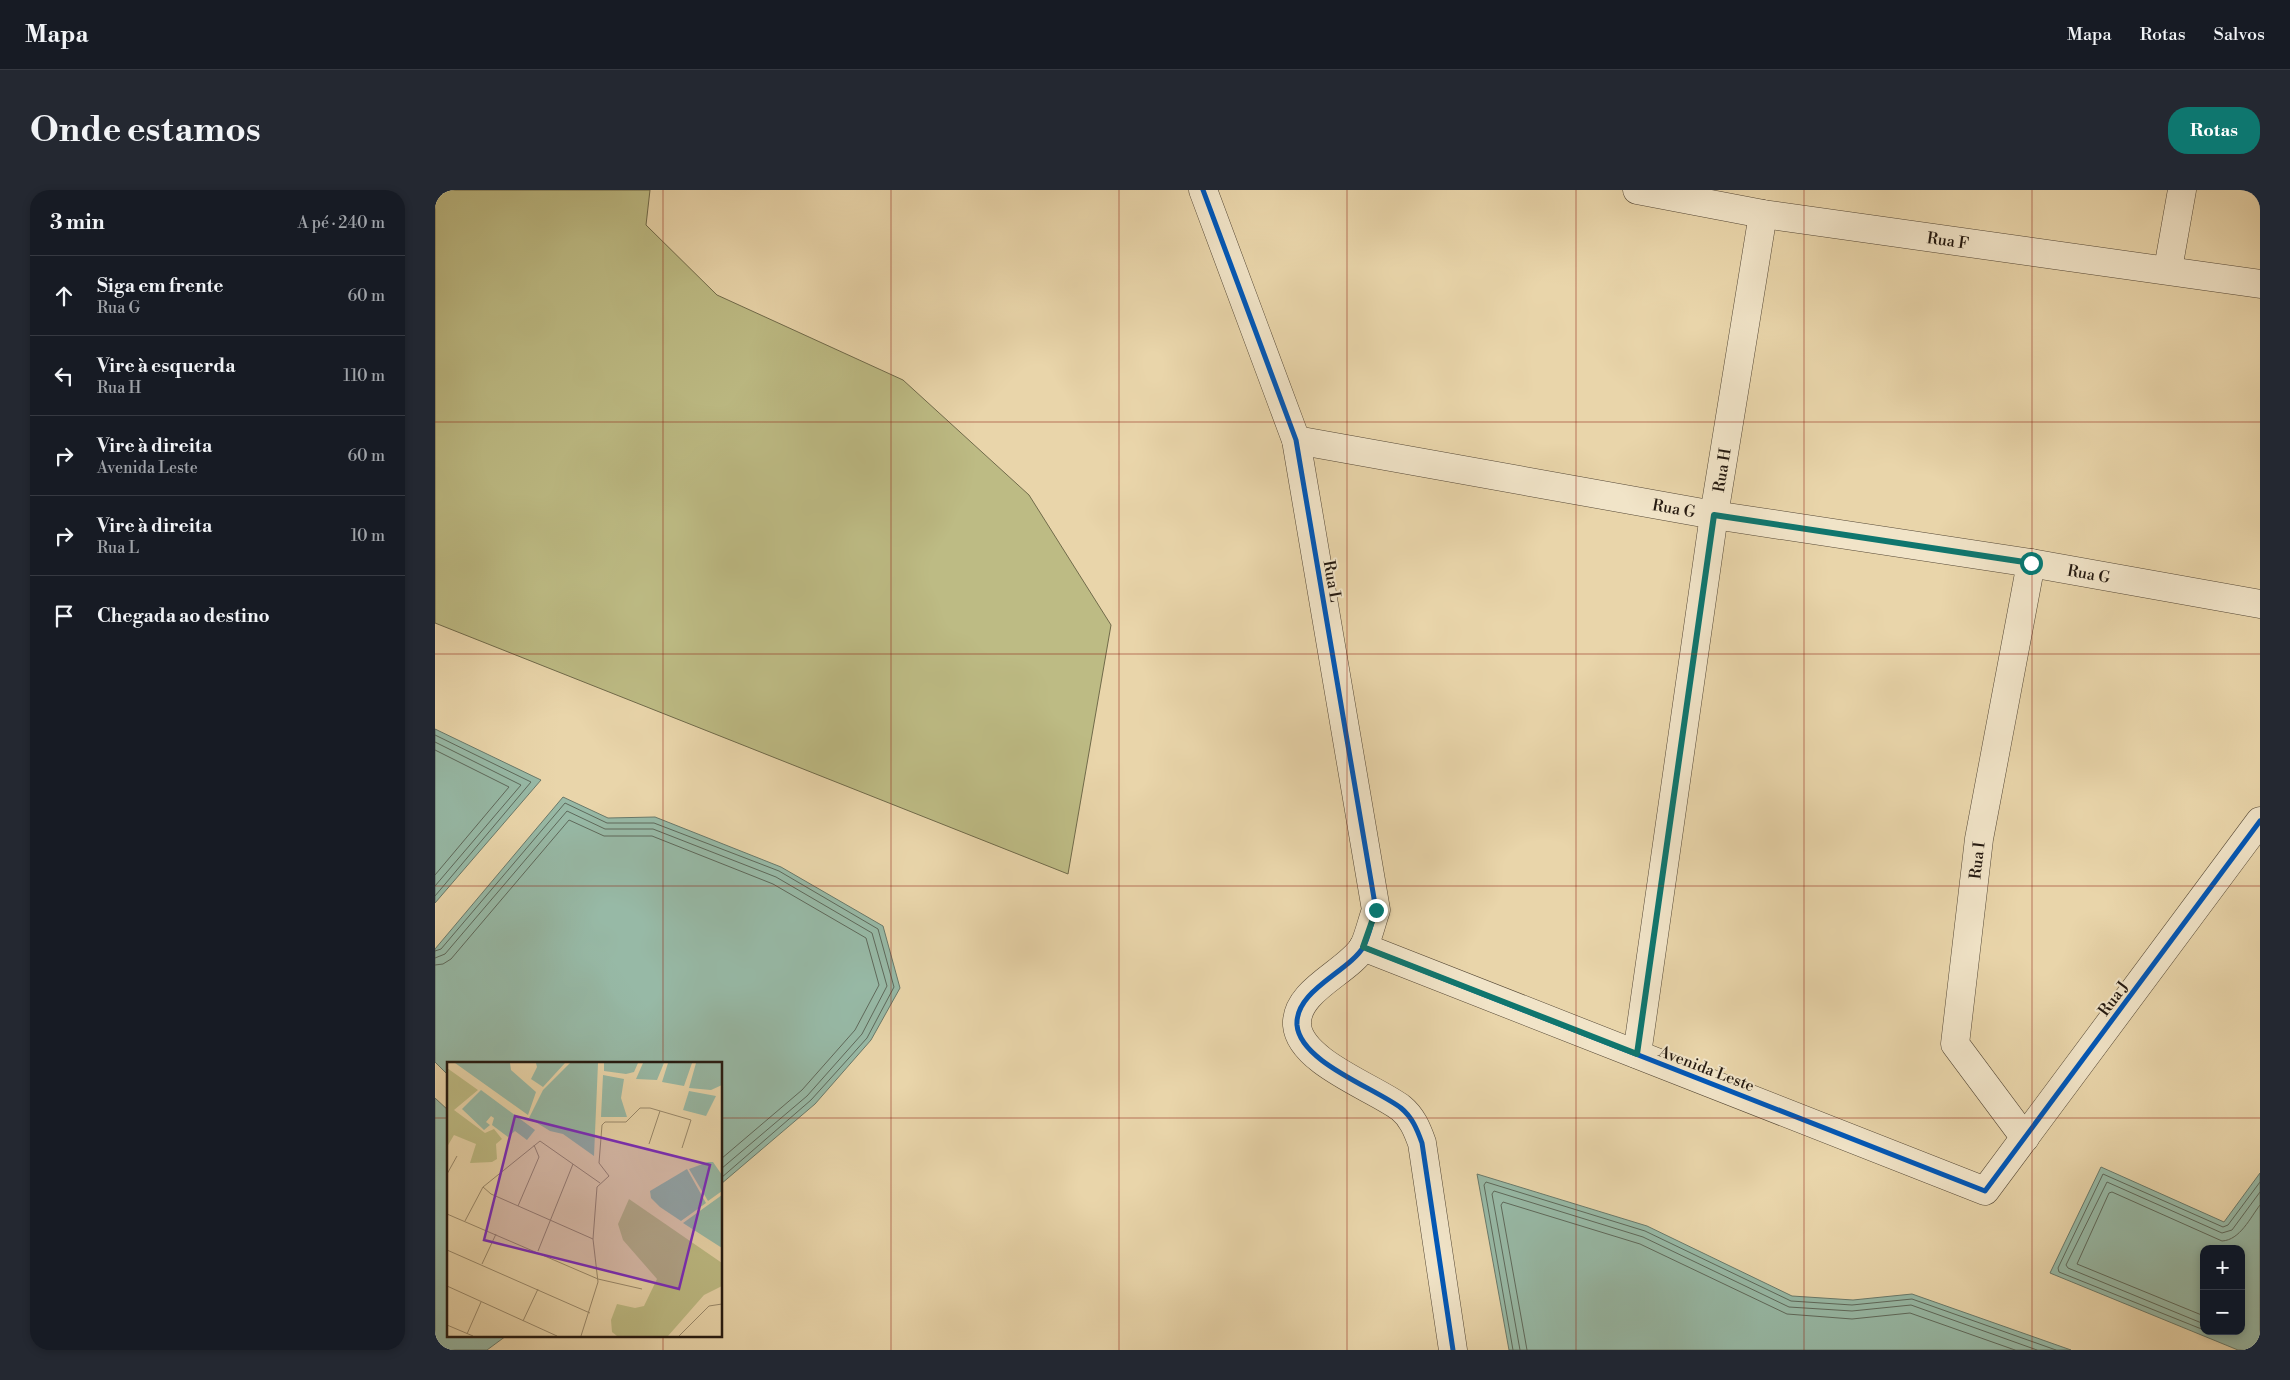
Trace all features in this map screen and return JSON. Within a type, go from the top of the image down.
[{"type":"street","name":"Rua L","points":[[1203,190],[1296,440],[1376,910],[1363,947],[1309,996],[1297,1015],[1300,1036],[1305,1043],[1338,1072],[1401,1108],[1414,1122],[1422,1143],[1453,1350]]},
{"type":"street","name":"Rua F","points":[[1637,190],[1763,214],[2260,284]]},
{"type":"street","points":[[2168,270],[2183,190]]},
{"type":"street","name":"Rua H","points":[[1637,1054],[1714,515],[1763,214]]},
{"type":"street","name":"Rua G","points":[[1296,440],[1714,515],[2031,563],[2260,604]]},
{"type":"street","name":"Rua I","points":[[2025,1138],[1955,1044],[1979,839],[2031,563]]},
{"type":"street","name":"Rua J","points":[[1985,1191],[2260,820]]},
{"type":"street","name":"Avenida Leste","points":[[1363,947],[1985,1191]]},
{"type":"shaded area","points":[[435,190],[650,190],[646,225],[717,295],[903,380],[1029,495],[1111,625],[1068,874],[435,623]]},
{"type":"water","points":[[435,729],[541,780],[435,903]]},
{"type":"water","points":[[563,797],[608,818],[655,817],[781,867],[883,926],[900,988],[871,1040],[815,1104],[723,1182],[723,1062],[447,1062],[447,1074],[435,1062],[435,949]]},
{"type":"water","points":[[435,1098],[447,1109],[447,1338],[503,1338],[487,1350],[435,1350]]},
{"type":"water","points":[[2101,1167],[2224,1222],[2260,1173],[2260,1350],[2238,1350],[2201,1335],[2245,1335],[2245,1245],[2200,1245],[2200,1334],[2050,1273]]},
{"type":"water","points":[[1477,1174],[1647,1226],[1792,1296],[1853,1300],[1912,1294],[2071,1350],[1509,1350]]},
{"type":"cycle path","points":[[1203,190],[1296,440],[1376,910],[1364,946],[1347,964],[1313,991],[1299,1013],[1297,1025],[1301,1038],[1311,1051],[1340,1073],[1401,1108],[1416,1128],[1422,1143],[1453,1350]]},
{"type":"cycle path","points":[[1363,947],[1985,1191],[2260,821]]},
{"type":"route","points":[[1376,910],[1363,947],[1637,1054],[1714,515],[2031,563]]}]
